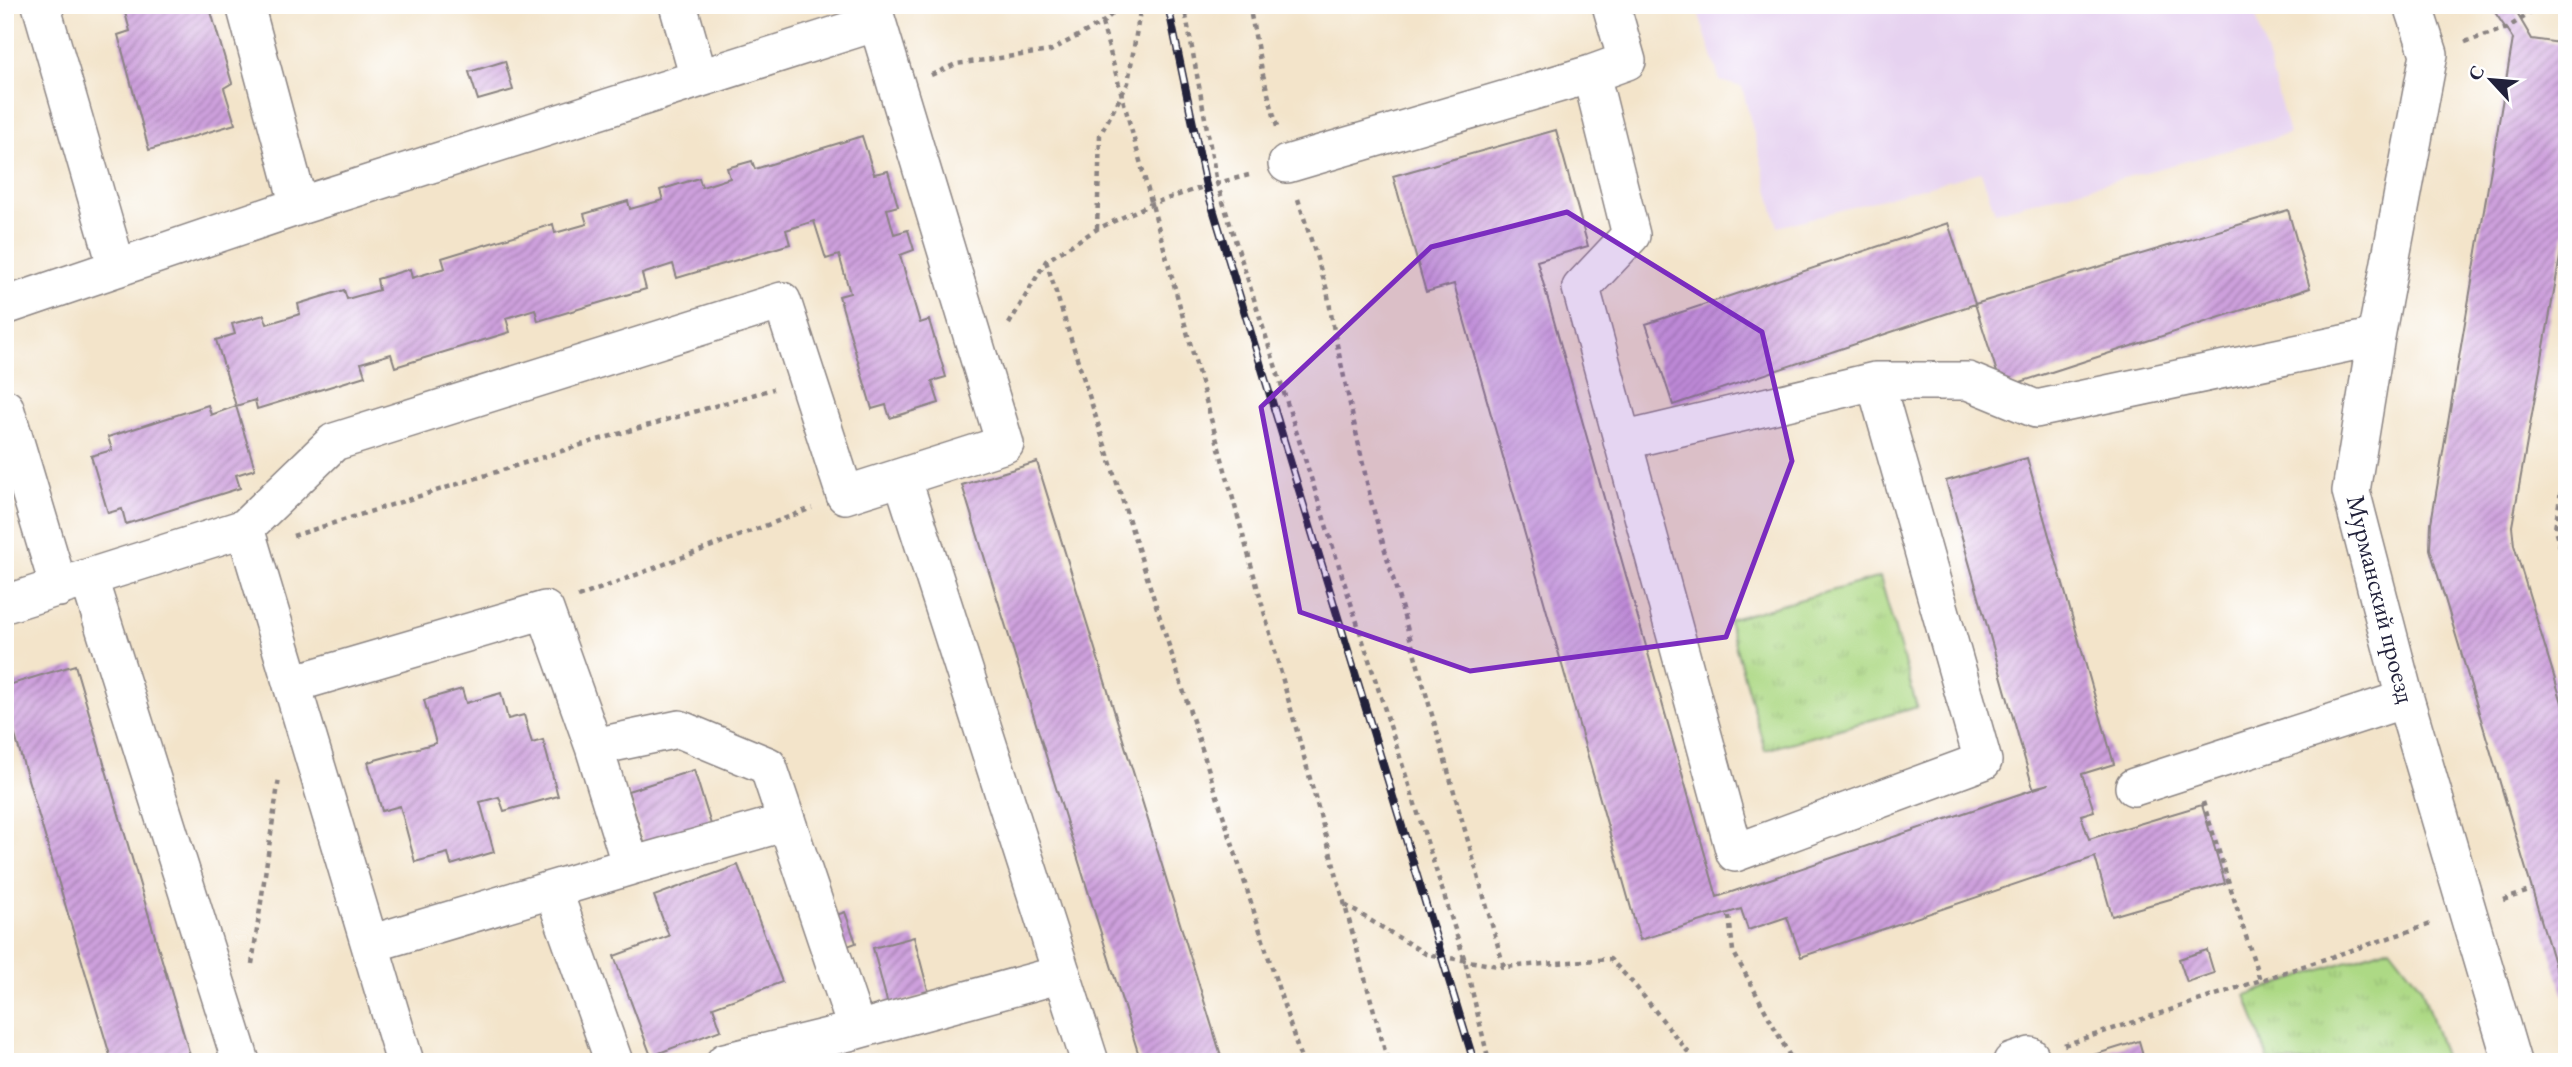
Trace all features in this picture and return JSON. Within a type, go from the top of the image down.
[{"type":"street","points":[[41,5],[117,268]]},
{"type":"street","points":[[245,5],[299,206]]},
{"type":"street","points":[[678,5],[699,78]]},
{"type":"street","points":[[1287,164],[1627,61],[1611,5]]},
{"type":"street","name":"Мурманский проезд","points":[[2413,5],[2428,54],[2376,337],[2351,491],[2405,699],[2512,1062]]},
{"type":"street","points":[[5,306],[299,206],[699,78],[874,13],[1005,444],[845,495],[782,300],[334,442],[248,539],[74,583],[5,604]]},
{"type":"street","points":[[1591,74],[1631,235],[1581,288],[1735,853],[1983,761],[1875,381]]},
{"type":"street","points":[[1622,441],[1875,381],[1968,381],[2036,409],[2376,337]]},
{"type":"street","points":[[5,408],[74,583],[241,1062]]},
{"type":"street","points":[[902,477],[1090,1062]]},
{"type":"street","points":[[248,539],[405,1062]]},
{"type":"street","points":[[292,684],[545,610],[594,747],[631,866]]},
{"type":"street","points":[[2134,787],[2405,699]]},
{"type":"street","points":[[594,747],[679,729],[768,765],[858,1030]]},
{"type":"street","points":[[370,944],[787,822]]},
{"type":"street","points":[[552,890],[614,1062]]},
{"type":"street","points":[[725,1062],[858,1030],[1062,974]]},
{"type":"path","points":[[898,90],[956,64],[1049,51],[1102,23],[1122,5]]},
{"type":"path","points":[[1097,229],[1100,135],[1128,83],[1141,5]]},
{"type":"path","points":[[1184,5],[1217,183],[1465,961],[1489,1062]]},
{"type":"path","points":[[1249,5],[1262,71],[1287,164],[1327,290],[1371,501],[1504,967]]},
{"type":"path","points":[[2507,28],[2543,5]]},
{"type":"path","points":[[1102,23],[1388,1062]]},
{"type":"path","points":[[983,370],[1046,261],[1097,229],[1151,204],[1287,164]]},
{"type":"path","points":[[1046,261],[1302,1062]]},
{"type":"path","points":[[248,539],[808,379]]},
{"type":"path","points":[[2567,453],[2554,529],[2567,572]]},
{"type":"path","points":[[545,610],[845,495]]},
{"type":"path","points":[[2192,768],[2260,980]]},
{"type":"path","points":[[250,974],[280,772]]},
{"type":"path","points":[[2025,1060],[2532,891]]},
{"type":"path","points":[[1344,904],[1426,954],[1504,967],[1611,959],[1696,1062]]},
{"type":"path","points":[[1729,916],[1733,951],[1793,1062]]},
{"type":"highlighted area","points":[[1567,212],[1762,332],[1792,461],[1726,637],[1470,671],[1300,612],[1261,407],[1431,247]]},
{"type":"shaded area","points":[[1696,5],[2253,5],[2289,134],[1995,212],[1981,172],[1778,227],[1742,87],[1720,81]]},
{"type":"green space","points":[[1880,577],[1917,707],[1765,750],[1728,620]]},
{"type":"green space","points":[[2390,947],[2421,987],[2446,1062],[2269,1062],[2246,995]]},
{"type":"building","points":[[123,5],[209,5],[232,83],[224,88],[235,124],[149,150],[118,35],[130,31]]},
{"type":"building","points":[[2490,5],[2512,5],[2532,39],[2567,44],[2567,218],[2512,526],[2514,545],[2567,719],[2566,1003],[2430,549],[2431,523],[2513,39]]},
{"type":"building","points":[[505,61],[513,90],[478,100],[469,72]]},
{"type":"building","points":[[1556,130],[1588,246],[1537,261],[1717,897],[2049,784],[2033,788],[1946,481],[2027,458],[2114,764],[2082,774],[2094,811],[2081,815],[2089,839],[2202,805],[2225,883],[2112,916],[2095,857],[1801,957],[1787,917],[1748,930],[1741,909],[1640,940],[1454,284],[1426,292],[1393,176]]},
{"type":"building","points":[[862,136],[874,174],[888,171],[898,206],[887,209],[894,234],[908,230],[914,250],[900,255],[920,323],[929,320],[946,377],[932,381],[939,403],[890,418],[886,405],[872,409],[839,296],[850,293],[839,255],[826,259],[814,221],[786,230],[790,244],[677,278],[673,264],[642,274],[646,289],[538,321],[535,309],[506,318],[510,332],[395,367],[391,354],[361,363],[365,376],[257,409],[255,400],[236,406],[216,340],[235,334],[232,324],[264,315],[267,324],[300,314],[298,304],[344,290],[347,299],[379,290],[377,279],[410,269],[412,278],[445,268],[442,258],[553,224],[555,233],[587,224],[584,214],[628,201],[630,209],[663,200],[660,190],[699,178],[702,187],[730,178],[727,168],[752,161],[755,169]]},
{"type":"building","points":[[2288,210],[2310,288],[2002,388],[1975,304]]},
{"type":"building","points":[[1948,223],[1975,304],[1673,405],[1646,324]]},
{"type":"building","points":[[208,405],[211,415],[236,406],[255,469],[236,475],[240,488],[126,524],[122,509],[108,513],[91,456],[112,450],[108,437]]},
{"type":"building","points":[[1037,462],[1223,1062],[1141,1062],[962,485]]},
{"type":"building","points":[[75,665],[192,1062],[112,1062],[5,702],[5,686]]},
{"type":"building","points":[[462,689],[466,703],[501,693],[508,719],[524,715],[532,743],[543,740],[558,796],[504,811],[499,797],[480,802],[494,852],[451,865],[448,853],[415,862],[400,806],[382,811],[368,762],[436,743],[424,700]]},
{"type":"building","points":[[694,770],[714,834],[648,855],[628,791]]},
{"type":"building","points":[[738,865],[782,982],[713,1007],[721,1030],[651,1056],[614,956],[669,936],[654,896]]},
{"type":"building","points":[[845,912],[856,943],[837,950],[825,919]]},
{"type":"building","points":[[914,937],[929,994],[888,1005],[873,948]]},
{"type":"building","points":[[2207,950],[2214,973],[2187,982],[2179,959]]},
{"type":"building","points":[[2139,1041],[2145,1062],[2074,1061]]},
{"type":"railway","points":[[1168,5],[1206,186],[1474,1062]]}]
